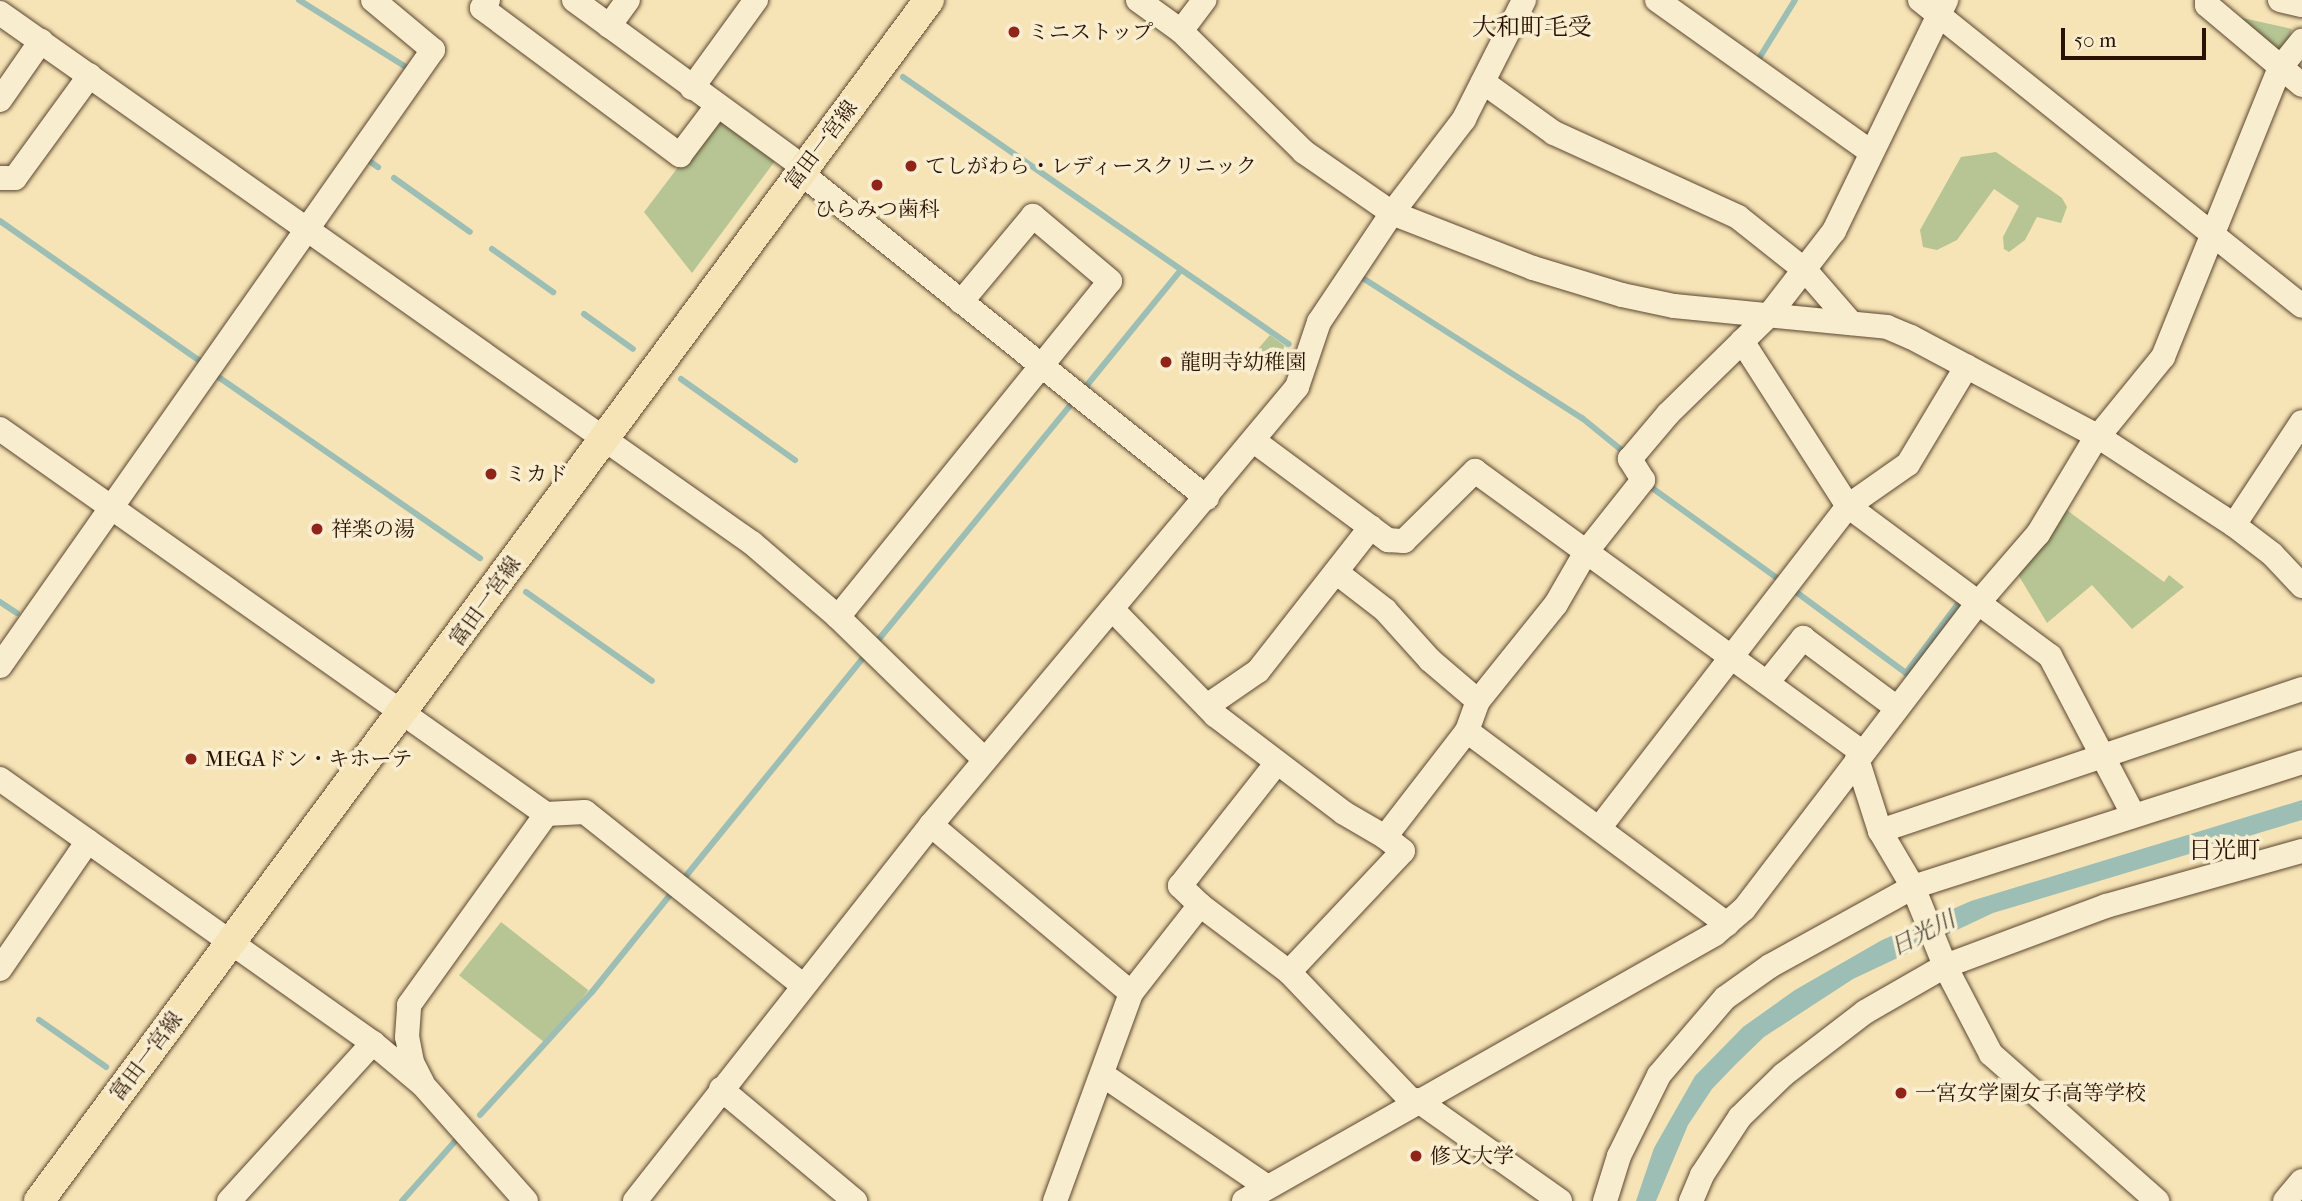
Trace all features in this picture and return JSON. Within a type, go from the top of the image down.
[{"type":"main road","name":"富田一宮線","points":[[39,1201],[929,0]]},
{"type":"street","points":[[0,666],[433,50],[373,0]]},
{"type":"street","points":[[488,0],[482,8],[680,155],[718,106]]},
{"type":"street","points":[[574,0],[802,171],[1207,498]]},
{"type":"street","points":[[609,26],[628,0]]},
{"type":"street","points":[[692,88],[756,0]]},
{"type":"street","points":[[1138,0],[1181,31],[1304,152],[1392,214],[1533,268],[1622,295],[1674,306],[1887,327],[1967,366],[2099,437],[2234,525],[2272,554],[2302,586]]},
{"type":"street","points":[[1181,31],[1204,0]]},
{"type":"street","points":[[1657,0],[1871,152]]},
{"type":"street","points":[[2207,0],[2207,5],[2302,85]]},
{"type":"street","points":[[635,1201],[801,984],[930,825],[1207,498],[1297,387],[1319,322],[1392,214],[1464,119],[1483,82],[1516,2]]},
{"type":"street","points":[[1385,837],[1467,731],[1478,701],[1556,604],[1586,552],[1643,480],[1630,459],[1668,414],[1769,315],[1806,271],[1834,231],[1935,5],[2211,235],[2302,306]]},
{"type":"street","points":[[0,13],[606,436],[752,543],[838,617],[984,760]]},
{"type":"street","points":[[0,100],[41,41]]},
{"type":"street","points":[[1244,1201],[1727,924],[1744,909],[1979,602],[2038,534],[2099,437],[2163,357],[2280,68],[2302,41]]},
{"type":"street","points":[[0,178],[15,178],[89,75]]},
{"type":"street","points":[[1483,82],[1554,134],[1738,217],[1806,271],[1851,323]]},
{"type":"street","points":[[838,617],[1110,281],[1032,216],[961,302]]},
{"type":"street","points":[[1742,341],[1848,506],[2050,656],[2133,814]]},
{"type":"street","points":[[1600,827],[1848,506],[1908,464],[1967,366]]},
{"type":"street","points":[[2234,525],[2302,422]]},
{"type":"street","points":[[0,429],[546,814],[585,812],[801,984]]},
{"type":"street","points":[[1254,440],[1388,540],[1404,541],[1475,471],[1732,657],[1860,755],[1880,831],[1913,889],[1943,963],[1991,1054],[2157,1201]]},
{"type":"street","points":[[1207,706],[1258,671],[1371,527]]},
{"type":"street","points":[[1336,572],[1385,610],[1430,660],[1478,701]]},
{"type":"street","points":[[1112,609],[1207,706],[1256,742],[1276,764],[1403,851],[1289,972]]},
{"type":"street","points":[[1767,683],[1804,638],[1897,708]]},
{"type":"street","points":[[1880,831],[2302,689]]},
{"type":"street","points":[[1467,731],[1600,827],[1727,924]]},
{"type":"street","points":[[1605,1201],[1640,1108],[1659,1075],[1708,1015],[1770,966],[1913,889],[2133,814],[2302,762]]},
{"type":"street","points":[[1276,764],[1180,886],[1200,905],[1289,972],[1415,1101],[1560,1201]]},
{"type":"street","points":[[0,779],[373,1043],[424,1085],[526,1201]]},
{"type":"street","points":[[424,1085],[412,1062],[407,1037],[409,1005],[546,814]]},
{"type":"street","points":[[930,825],[1131,993]]},
{"type":"street","points":[[0,969],[89,841]]},
{"type":"street","points":[[1691,1201],[1702,1175],[1740,1117],[1783,1075],[1865,1012],[1943,963],[2106,906],[2302,851]]},
{"type":"street","points":[[1055,1201],[1131,993],[1200,905]]},
{"type":"street","points":[[229,1201],[373,1043]]},
{"type":"street","points":[[1103,1075],[1266,1186]]},
{"type":"street","points":[[721,1089],[855,1201]]},
{"type":"street","points":[[2285,1201],[2302,1181]]},
{"type":"green space","points":[[2220,13],[2292,29],[2286,48],[2273,56]]},
{"type":"green space","points":[[717,116],[775,161],[692,273],[644,212]]},
{"type":"green space","points":[[1996,152],[2062,198],[2067,207],[2061,223],[2037,217],[2025,240],[2009,252],[2004,249],[2003,237],[2019,206],[1994,189],[1957,240],[1937,250],[1923,247],[1920,230],[1961,157]]},
{"type":"green space","points":[[1270,335],[1292,351],[1298,371],[1293,379],[1258,349]]},
{"type":"green space","points":[[2064,508],[2164,582],[2169,575],[2184,587],[2132,629],[2092,585],[2047,623],[2016,571]]},
{"type":"green space","points":[[501,922],[588,990],[547,1044],[459,976]]},
{"type":"water","name":"日光川","points":[[2302,800],[2302,820],[1993,913],[1853,979],[1764,1037],[1736,1064],[1712,1089],[1688,1125],[1656,1201],[1636,1201],[1654,1148],[1695,1076],[1743,1027],[1795,990],[1882,940],[1971,901]]},
{"type":"waterway","points":[[299,0],[409,69]]},
{"type":"waterway","points":[[1758,60],[1795,0]]},
{"type":"waterway","points":[[903,77],[1288,344]]},
{"type":"waterway","points":[[365,158],[378,167]]},
{"type":"waterway","points":[[394,178],[470,232]]},
{"type":"waterway","points":[[0,221],[200,361]]},
{"type":"waterway","points":[[492,249],[553,292]]},
{"type":"waterway","points":[[1083,390],[1181,270]]},
{"type":"waterway","points":[[1358,275],[1582,418],[1625,453]]},
{"type":"waterway","points":[[584,314],[633,349]]},
{"type":"waterway","points":[[217,376],[480,558]]},
{"type":"waterway","points":[[681,379],[795,460]]},
{"type":"waterway","points":[[879,639],[1073,402]]},
{"type":"waterway","points":[[1648,485],[1781,581]]},
{"type":"waterway","points":[[1792,589],[1906,673],[1957,605]]},
{"type":"waterway","points":[[526,592],[652,681]]},
{"type":"waterway","points":[[0,602],[17,613]]},
{"type":"waterway","points":[[681,882],[863,658]]},
{"type":"waterway","points":[[480,1115],[592,992],[674,890]]},
{"type":"waterway","points":[[39,1020],[106,1067]]},
{"type":"waterway","points":[[402,1201],[457,1139]]},
{"type":"place","name":"ミニストップ","points":[[1014,32]]},
{"type":"place","name":"てしがわら・レディースクリニック","points":[[911,166]]},
{"type":"place","name":"ひらみつ歯科","points":[[877,185]]},
{"type":"place","name":"龍明寺幼稚園","points":[[1166,362]]},
{"type":"place","name":"ミカド","points":[[491,474]]},
{"type":"place","name":"祥楽の湯","points":[[317,529]]},
{"type":"place","name":"MEGAドン・キホーテ","points":[[191,759]]},
{"type":"place","name":"一宮女学園女子高等学校","points":[[1901,1093]]},
{"type":"place","name":"修文大学","points":[[1416,1156]]},
{"type":"district","name":"大和町毛受","points":[[1532,28]]},
{"type":"district","name":"日光町","points":[[2224,851]]}]
